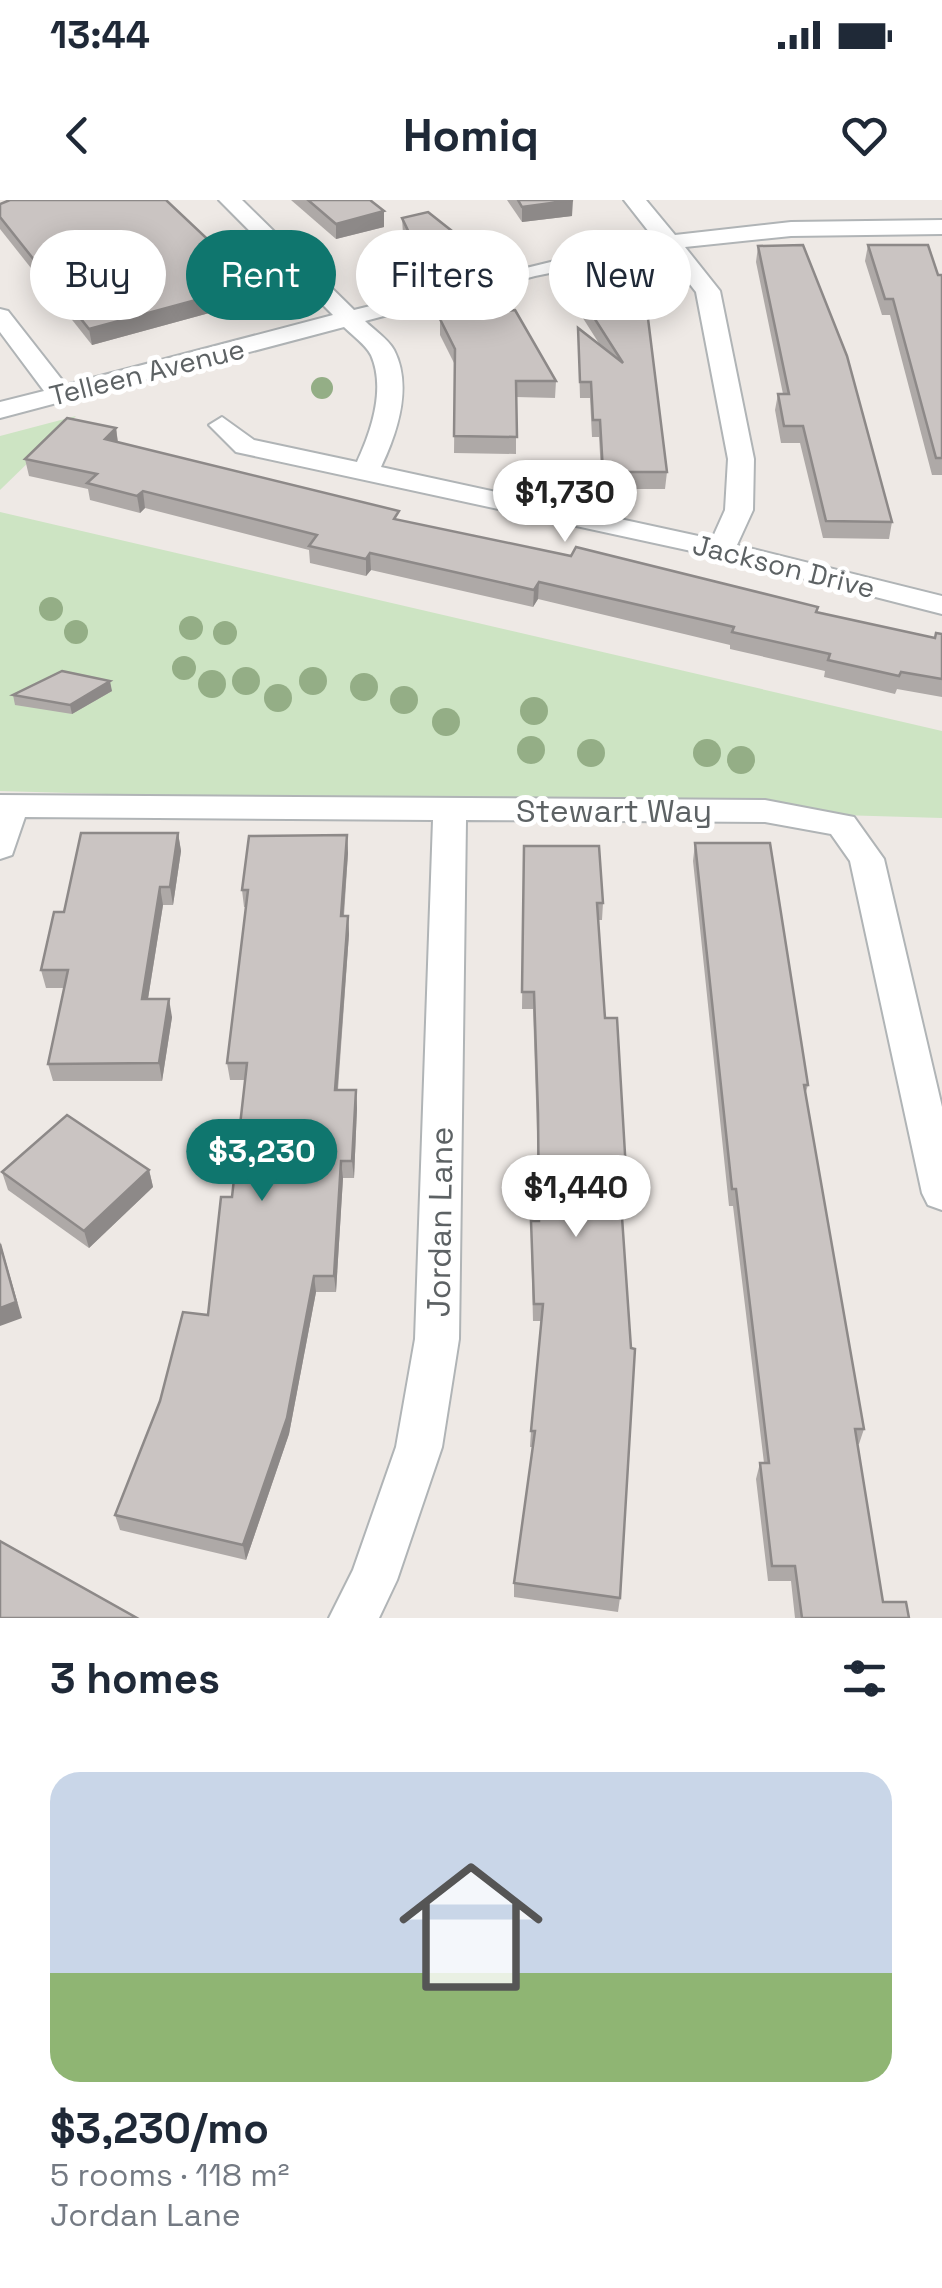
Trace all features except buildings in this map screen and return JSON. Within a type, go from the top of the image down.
[{"type":"street","points":[[230,200],[382,351],[391,380],[391,406],[382,438],[365,472]]},
{"type":"street","points":[[635,200],[660,230]]},
{"type":"street","name":"Telleen Avenue","points":[[691,239],[790,230],[942,226]]},
{"type":"street","name":"Telleen Avenue","points":[[0,410],[549,266]]},
{"type":"street","points":[[691,269],[708,290],[741,460],[739,510],[722,549]]},
{"type":"street","points":[[0,316],[60,394]]},
{"type":"street","name":"Jackson Drive","points":[[222,425],[246,446],[722,549],[942,605]]},
{"type":"street","points":[[0,848],[6,806]]},
{"type":"street","name":"Stewart Way","points":[[6,806],[766,811],[842,825],[867,859],[942,1193]]},
{"type":"street","name":"Jordan Lane","points":[[353,1618],[373,1580],[419,1447],[437,1339],[450,811]]},
{"type":"green space","points":[[76,416],[0,490],[0,436]]},
{"type":"green space","points":[[0,512],[942,731],[942,818],[0,791]]}]
